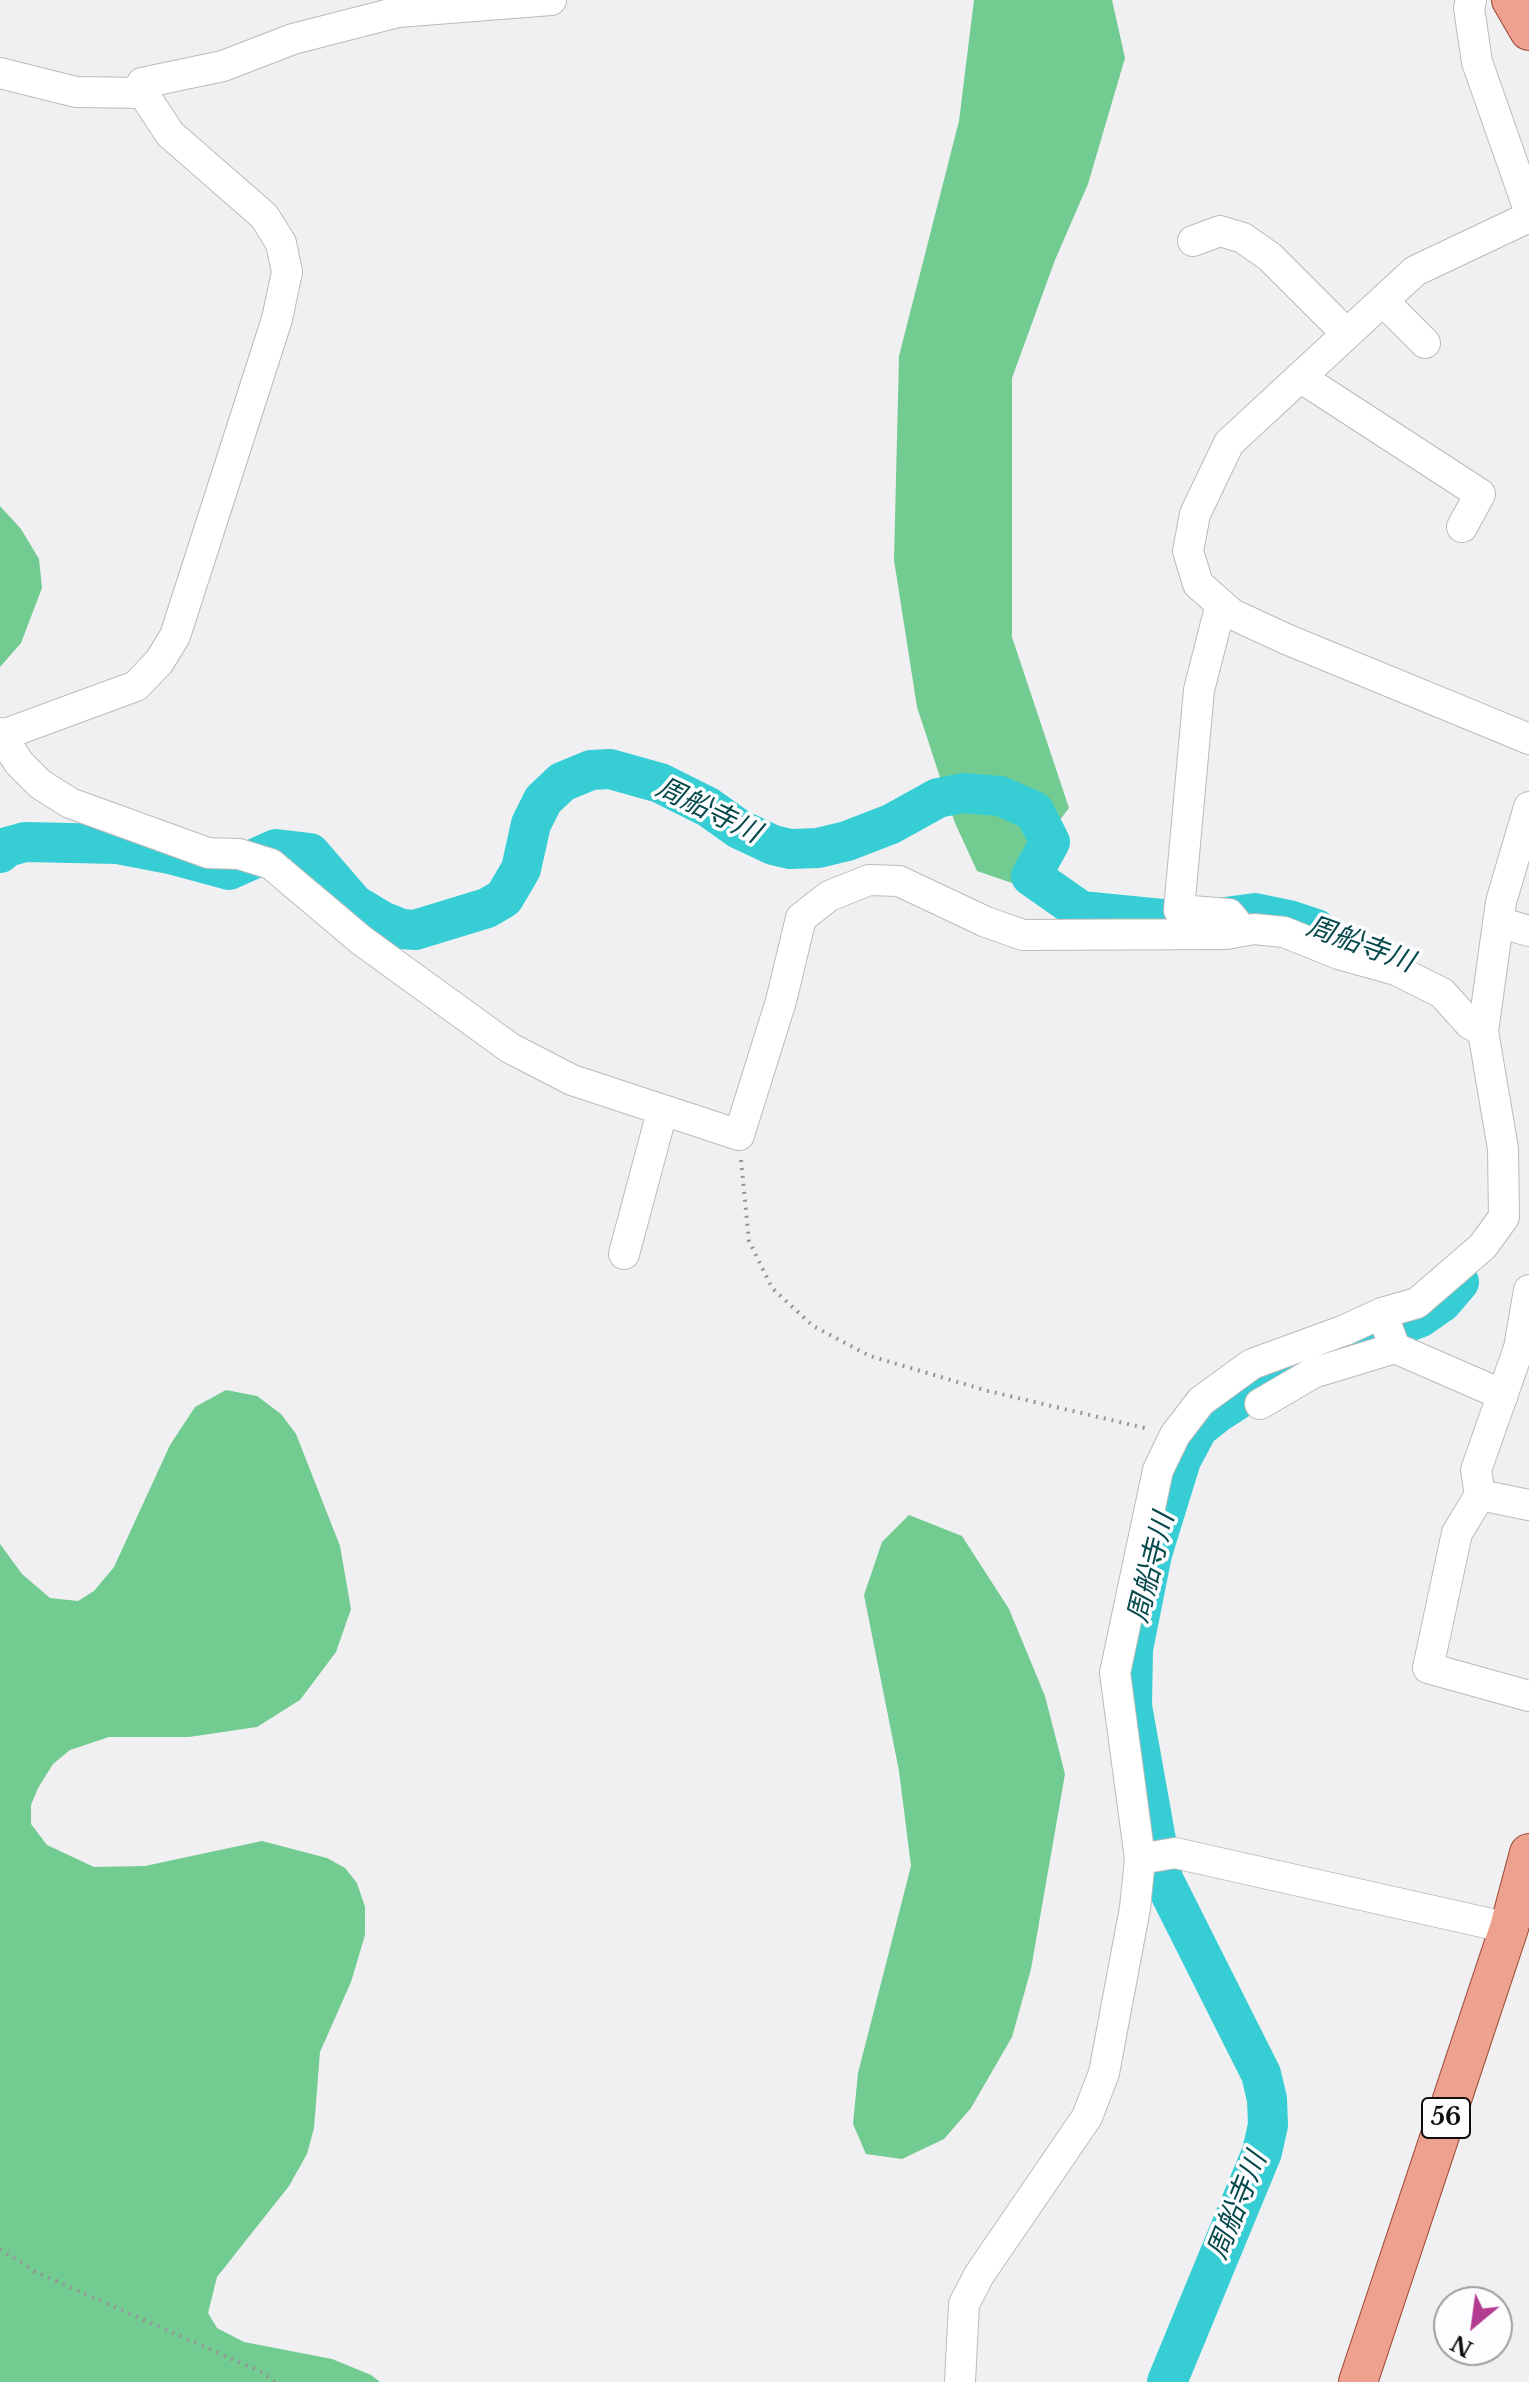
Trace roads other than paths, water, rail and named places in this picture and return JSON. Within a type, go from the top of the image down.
[{"type":"main road","points":[[1511,0],[1529,31]]},
{"type":"main road","name":"56","points":[[1358,2382],[1509,1928],[1529,1853]]},
{"type":"street","points":[[551,0],[398,6],[293,39],[223,66],[142,83],[143,93],[170,134],[264,216],[281,243],[287,272],[277,319],[175,636],[159,662],[136,686],[1,734],[19,763],[40,784],[70,803],[208,853],[239,854],[271,864],[361,940],[510,1048],[572,1080],[739,1135],[781,1001],[801,918],[829,896],[869,880],[899,881],[986,922],[1023,935],[1284,932],[1339,954],[1396,970],[1442,993],[1470,1024],[1484,1021]]},
{"type":"street","points":[[1471,0],[1469,8],[1477,62],[1529,210]]},
{"type":"street","points":[[0,73],[76,92],[143,93]]},
{"type":"street","points":[[1529,217],[1415,271],[1229,443],[1195,514],[1188,551],[1198,584],[1232,614],[1529,739]]},
{"type":"street","points":[[1193,241],[1220,231],[1243,238],[1270,257],[1347,334]]},
{"type":"street","points":[[1383,301],[1425,343]]},
{"type":"street","points":[[1300,377],[1485,485],[1462,527]]},
{"type":"street","points":[[1221,604],[1199,690],[1179,910],[1229,914],[1243,931]]},
{"type":"street","points":[[1260,1404],[1388,1331],[1483,1246],[1504,1217],[1503,1149],[1484,1021],[1501,902],[1529,807]]},
{"type":"street","points":[[1498,922],[1529,931]]},
{"type":"street","points":[[624,1254],[662,1112]]},
{"type":"street","points":[[1529,1290],[1519,1348],[1476,1470],[1480,1495],[1457,1533],[1428,1668],[1529,1696]]},
{"type":"street","points":[[960,2382],[964,2304],[979,2275],[1087,2117],[1104,2073],[1135,1908],[1140,1859],[1115,1673],[1158,1470],[1175,1435],[1201,1401],[1252,1364],[1345,1330],[1388,1331],[1503,1395]]},
{"type":"street","points":[[1480,1495],[1529,1505]]},
{"type":"street","points":[[1140,1859],[1175,1853],[1509,1928]]},
{"type":"waterway","name":"周船寺川","points":[[0,853],[7,847],[25,842],[118,844],[229,870],[276,849],[310,853],[354,904],[382,921],[402,929],[415,930],[487,908],[504,898],[521,869],[531,824],[543,800],[562,782],[591,770],[610,769],[660,783],[708,807],[739,829],[773,845],[790,849],[818,848],[847,841],[891,824],[938,798],[963,793],[1000,796],[1034,811],[1050,842],[1031,876],[1081,911],[1162,919],[1211,919],[1255,913],[1316,929]]},
{"type":"waterway","name":"周船寺川","points":[[1167,2382],[1262,2152],[1268,2125],[1267,2099],[1261,2074],[1163,1879],[1132,1706],[1133,1649],[1152,1554],[1181,1460],[1198,1428],[1296,1362],[1419,1318],[1442,1302],[1459,1282]]}]
